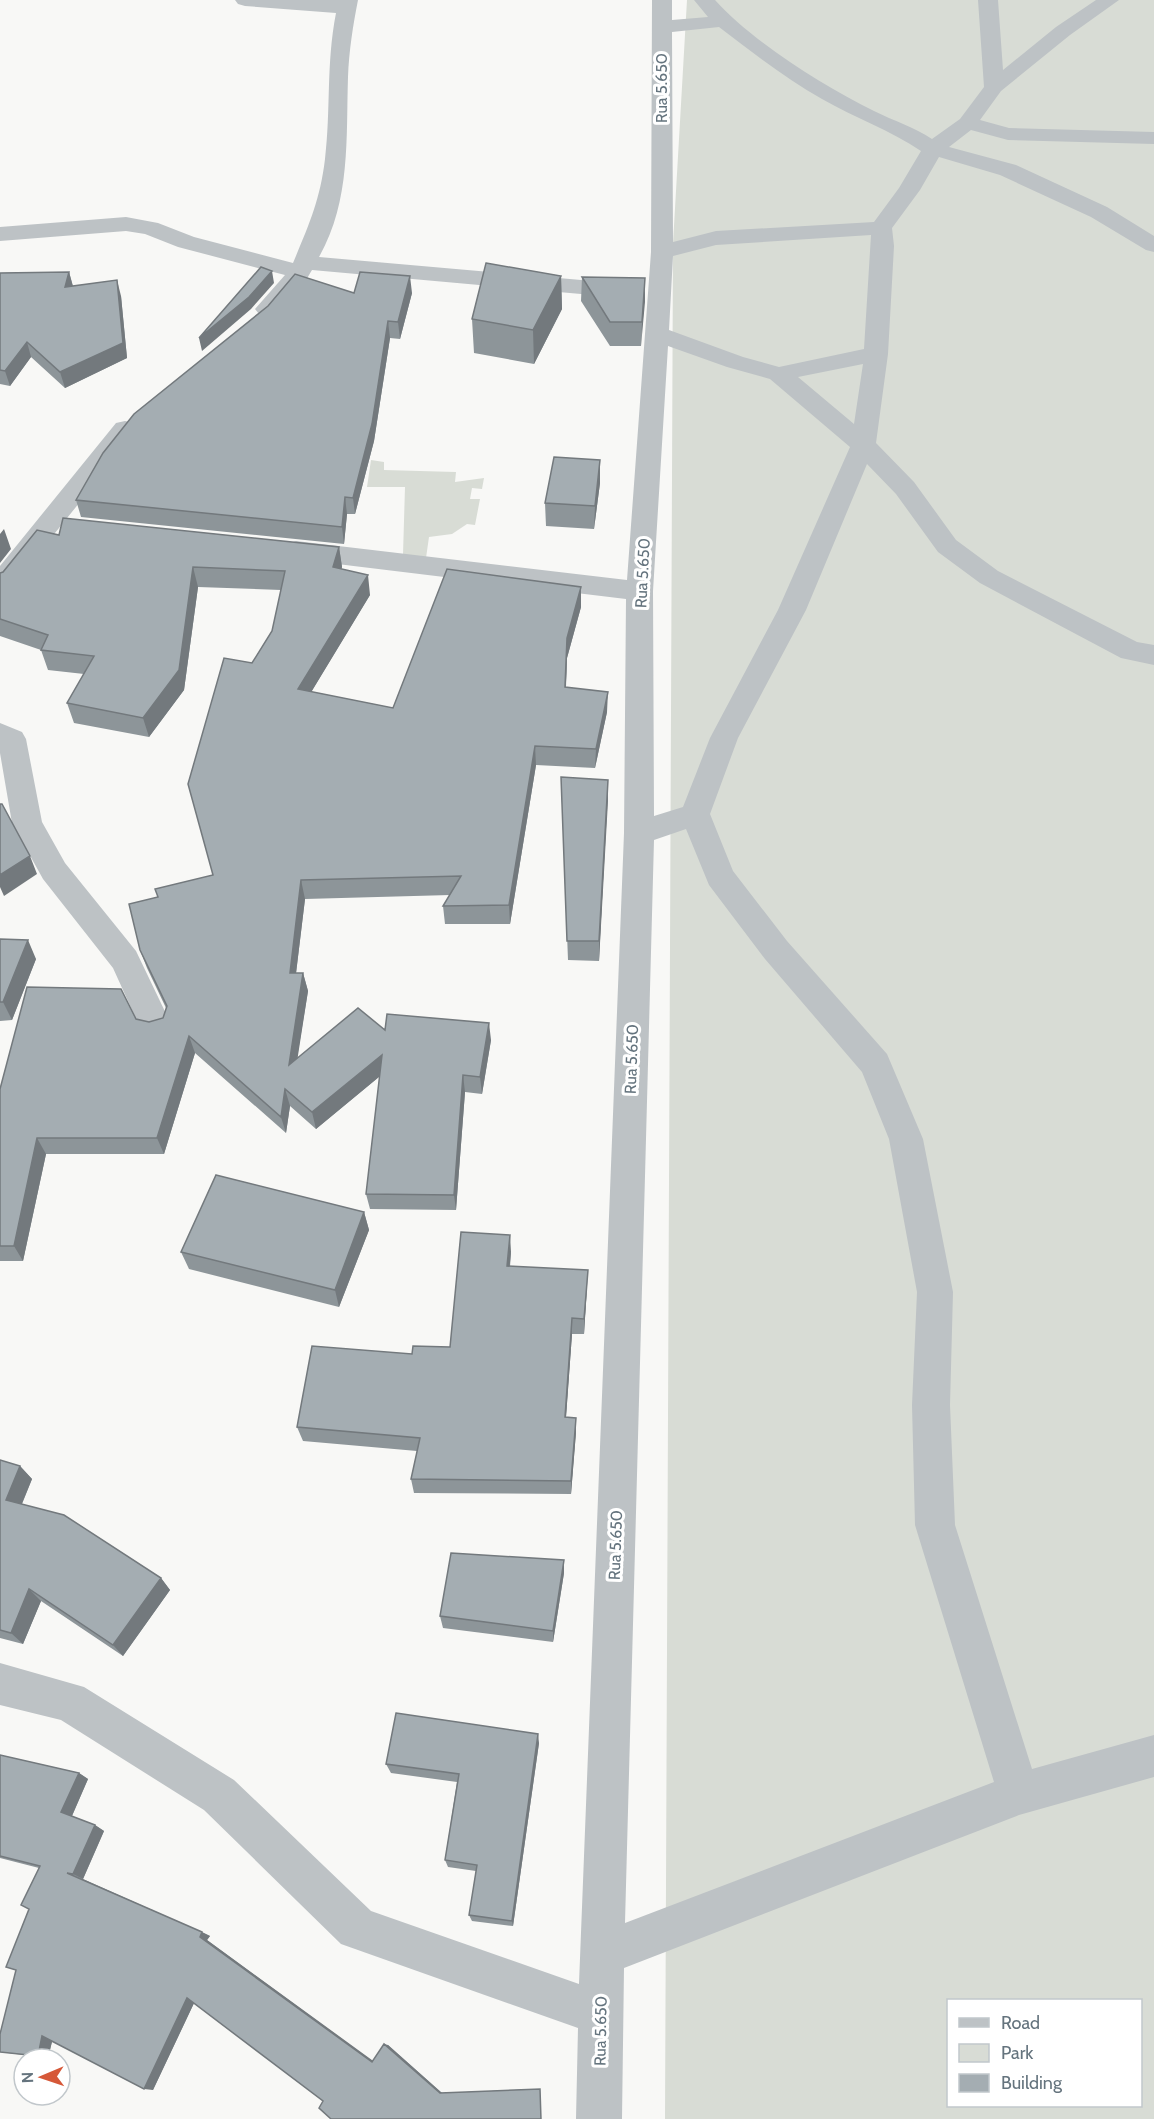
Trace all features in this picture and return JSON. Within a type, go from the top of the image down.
[{"type":"street","points":[[245,0],[348,4],[338,75],[338,138],[330,200],[317,238],[302,267],[273,305],[247,327]]},
{"type":"street","points":[[704,0],[723,21],[765,53],[826,93],[868,116],[907,132],[933,149],[1008,170],[1099,212],[1154,244]]},
{"type":"street","points":[[988,0],[994,87]]},
{"type":"street","points":[[1019,1794],[935,1526],[932,1405],[935,1292],[906,1139],[875,1064],[776,950],[720,877],[695,814],[724,738],[792,610],[863,445],[876,354],[883,246],[881,228],[909,190],[933,149],[967,123],[994,87],[1063,31],[1109,0]]},
{"type":"street","points":[[661,13],[723,21]]},
{"type":"street","name":"Rua 5.650","points":[[599,2119],[602,1954],[639,833],[640,591],[662,252],[661,13]]},
{"type":"street","points":[[967,123],[1008,134],[1154,138]]},
{"type":"street","points":[[0,234],[126,224],[150,228],[186,242],[302,267],[660,294]]},
{"type":"street","points":[[662,252],[716,238],[881,228]]},
{"type":"street","points":[[658,334],[735,362],[779,374],[863,445],[905,488],[947,546],[989,577],[1131,651],[1154,655]]},
{"type":"street","points":[[779,374],[876,354]]},
{"type":"street","points":[[0,584],[133,419],[142,412]]},
{"type":"street","points":[[48,525],[81,528]]},
{"type":"street","points":[[277,547],[640,591]]},
{"type":"street","points":[[0,734],[12,739],[27,824],[54,871],[125,960],[155,1024]]},
{"type":"street","points":[[639,833],[695,814]]},
{"type":"street","points":[[0,1684],[69,1702],[219,1795],[357,1928],[601,2014]]},
{"type":"street","points":[[602,1954],[1019,1794],[1154,1756]]},
{"type":"green space","points":[[687,0],[1154,0],[1154,2119],[665,2119],[673,243]]},
{"type":"green space","points":[[371,460],[384,462],[384,470],[456,472],[455,482],[484,478],[482,489],[472,488],[470,499],[480,499],[475,525],[467,524],[452,534],[429,537],[426,558],[403,555],[405,487],[367,487]]},
{"type":"building","points":[[486,263],[561,276],[533,330],[472,319]]},
{"type":"building","points":[[261,267],[272,271],[249,297],[199,338]]},
{"type":"building","points":[[69,272],[65,287],[117,280],[123,343],[60,372],[27,342],[5,371],[0,370],[0,273]]},
{"type":"building","points":[[360,272],[410,276],[398,322],[388,321],[372,424],[353,498],[345,497],[342,527],[76,500],[103,453],[134,414],[268,306],[295,274],[354,293]]},
{"type":"building","points":[[582,277],[645,278],[642,322],[610,322]]},
{"type":"building","points":[[554,457],[600,460],[595,506],[545,503]]},
{"type":"building","points":[[63,518],[339,547],[333,567],[368,575],[298,689],[393,708],[447,569],[581,587],[567,638],[565,687],[608,692],[596,749],[535,746],[509,905],[443,906],[461,876],[301,880],[290,973],[303,973],[289,1065],[358,1008],[385,1030],[387,1014],[489,1023],[480,1077],[463,1075],[454,1195],[366,1194],[382,1055],[312,1112],[285,1089],[281,1117],[189,1036],[157,1138],[37,1138],[14,1246],[0,1246],[0,1089],[27,987],[121,989],[136,1019],[149,1022],[163,1018],[167,1006],[140,950],[129,904],[158,897],[155,889],[213,875],[188,784],[224,658],[252,663],[272,631],[285,571],[193,567],[179,670],[143,718],[67,703],[94,656],[41,650],[48,635],[0,619],[0,573],[37,530],[59,535]]},
{"type":"building","points":[[561,777],[608,780],[599,941],[567,941]]},
{"type":"building","points":[[0,804],[30,856],[0,875]]},
{"type":"building","points":[[0,939],[28,940],[3,1002],[0,1002]]},
{"type":"building","points":[[216,1175],[364,1212],[335,1290],[181,1252]]},
{"type":"building","points":[[461,1232],[510,1235],[507,1266],[588,1270],[584,1319],[572,1318],[565,1417],[576,1418],[571,1481],[411,1479],[420,1438],[297,1427],[312,1346],[412,1354],[413,1346],[450,1347]]},
{"type":"building","points":[[0,1460],[20,1466],[6,1500],[64,1515],[161,1578],[113,1645],[29,1589],[11,1633],[0,1630]]},
{"type":"building","points":[[451,1553],[564,1560],[553,1631],[440,1616]]},
{"type":"building","points":[[396,1713],[538,1734],[512,1921],[469,1915],[477,1865],[445,1860],[459,1774],[386,1764]]},
{"type":"building","points":[[0,1755],[79,1773],[61,1812],[95,1825],[73,1874],[67,1873],[202,1932],[200,1937],[372,2062],[384,2044],[440,2093],[540,2089],[541,2119],[331,2119],[319,2108],[323,2101],[187,1998],[144,2089],[72,2052],[72,2047],[63,2047],[42,2036],[40,2047],[12,2047],[12,2053],[0,2052],[0,2034],[16,1970],[6,1967],[29,1909],[21,1905],[40,1866],[0,1856]]}]
